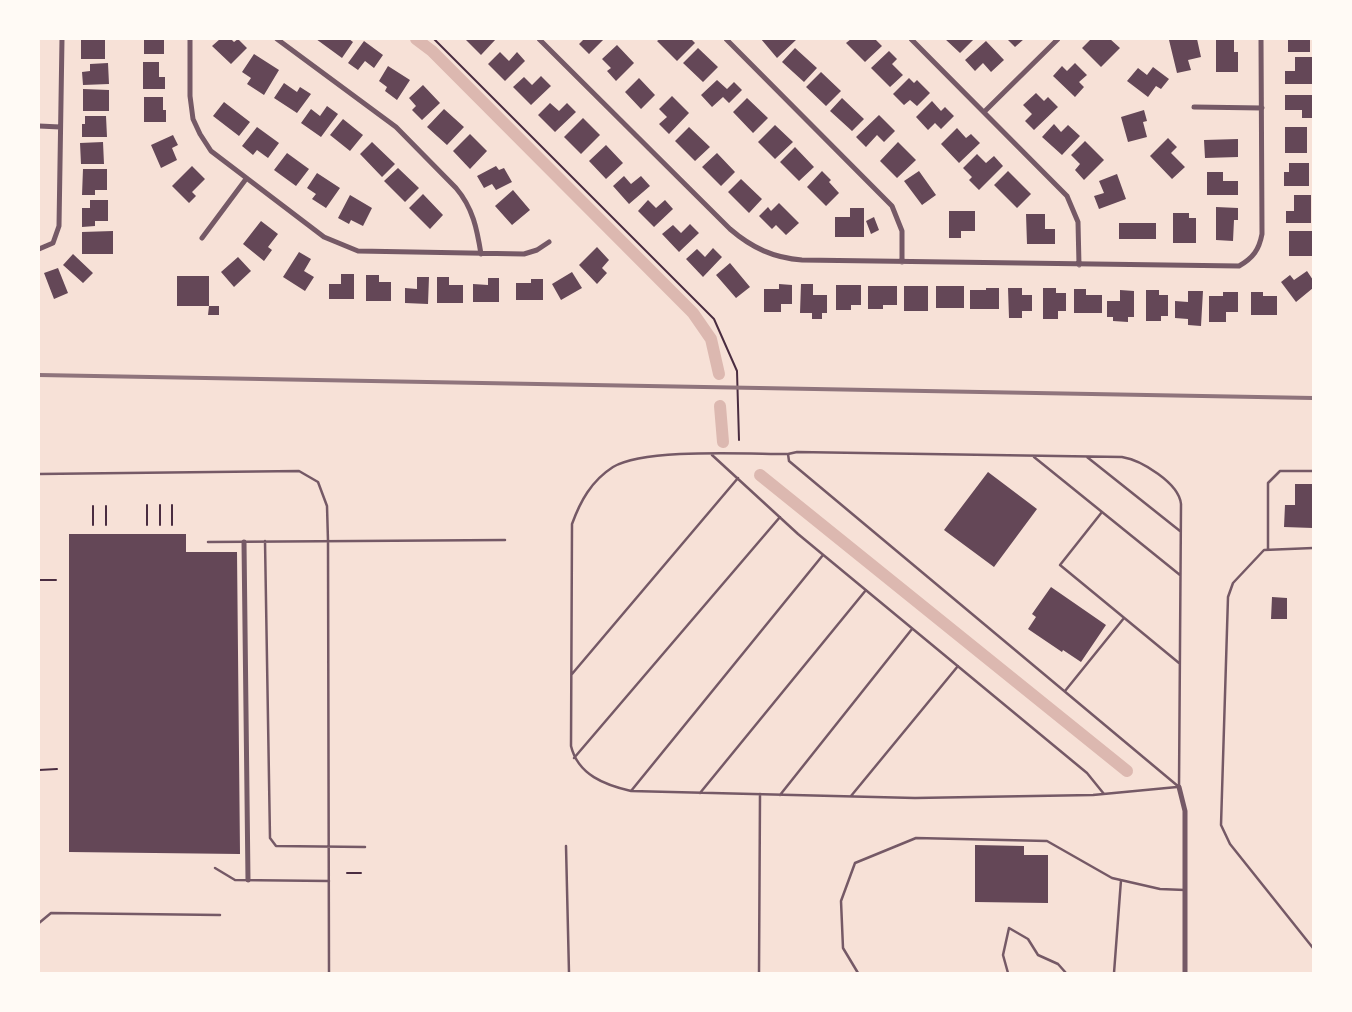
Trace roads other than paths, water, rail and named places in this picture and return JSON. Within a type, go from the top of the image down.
[{"type":"street","points":[[39,249],[53,243],[59,226],[62,39]]},
{"type":"street","points":[[190,39],[190,96],[193,119],[211,151],[324,237],[358,251],[481,254],[524,254],[537,250],[549,242]]},
{"type":"street","points":[[277,39],[396,127],[456,188],[465,199],[476,222],[481,254]]},
{"type":"street","points":[[539,39],[740,238],[764,252],[789,259],[1239,266],[1251,259],[1260,247],[1262,234],[1261,39]]},
{"type":"street","points":[[726,39],[892,206],[902,231],[902,262]]},
{"type":"street","points":[[911,39],[1067,196],[1078,222],[1079,265]]},
{"type":"street","points":[[984,112],[1058,39]]},
{"type":"street","points":[[1194,107],[1262,108]]},
{"type":"street","points":[[39,126],[60,127]]},
{"type":"street","points":[[202,238],[246,179]]},
{"type":"street","points":[[244,542],[248,880]]},
{"type":"street","points":[[1179,787],[1185,811],[1185,973]]},
{"type":"lane","points":[[796,452],[1133,458],[1149,468],[1177,491],[1181,504],[1179,787],[1104,794],[915,798],[631,791],[603,784],[581,768],[574,758],[571,746],[572,524],[580,500],[596,482],[614,467],[635,459],[711,454],[788,454],[796,452]]},
{"type":"lane","points":[[711,454],[823,555],[1087,773],[1104,794]]},
{"type":"lane","points":[[788,454],[789,461],[1179,787]]},
{"type":"lane","points":[[1032,456],[1180,575]]},
{"type":"lane","points":[[1086,456],[1180,531]]},
{"type":"lane","points":[[39,474],[299,471],[318,482],[327,506],[328,540],[329,973]]},
{"type":"lane","points":[[1268,550],[1268,483],[1280,471],[1313,471]]},
{"type":"lane","points":[[571,675],[738,478]]},
{"type":"lane","points":[[1102,512],[1060,565],[1180,663]]},
{"type":"lane","points":[[574,758],[780,517]]},
{"type":"lane","points":[[208,542],[505,540]]},
{"type":"lane","points":[[265,541],[270,838],[276,846],[365,846]]},
{"type":"lane","points":[[1313,548],[1268,550],[1257,556],[1233,583],[1228,597],[1221,825],[1230,844],[1313,948]]},
{"type":"lane","points":[[631,791],[823,555]]},
{"type":"lane","points":[[700,793],[866,590]]},
{"type":"lane","points":[[1065,691],[1124,618]]},
{"type":"lane","points":[[780,795],[912,629]]},
{"type":"lane","points":[[851,796],[958,666]]},
{"type":"lane","points":[[759,973],[760,794]]},
{"type":"lane","points":[[858,973],[843,948],[841,901],[855,863],[916,838],[1047,841],[1112,878],[1160,889],[1185,890]]},
{"type":"lane","points":[[566,846],[569,973]]},
{"type":"lane","points":[[215,868],[235,880],[329,881]]},
{"type":"lane","points":[[1114,973],[1121,880]]},
{"type":"lane","points":[[39,924],[51,913],[220,916]]},
{"type":"lane","points":[[1008,973],[1003,955],[1009,928],[1028,939],[1038,955],[1058,964],[1066,973]]},
{"type":"waterway","points":[[416,39],[432,51],[693,313],[711,339],[719,374]]},
{"type":"waterway","points":[[720,406],[723,442]]},
{"type":"waterway","points":[[760,475],[1127,771]]},
{"type":"railway","points":[[39,375],[1313,398]]}]
